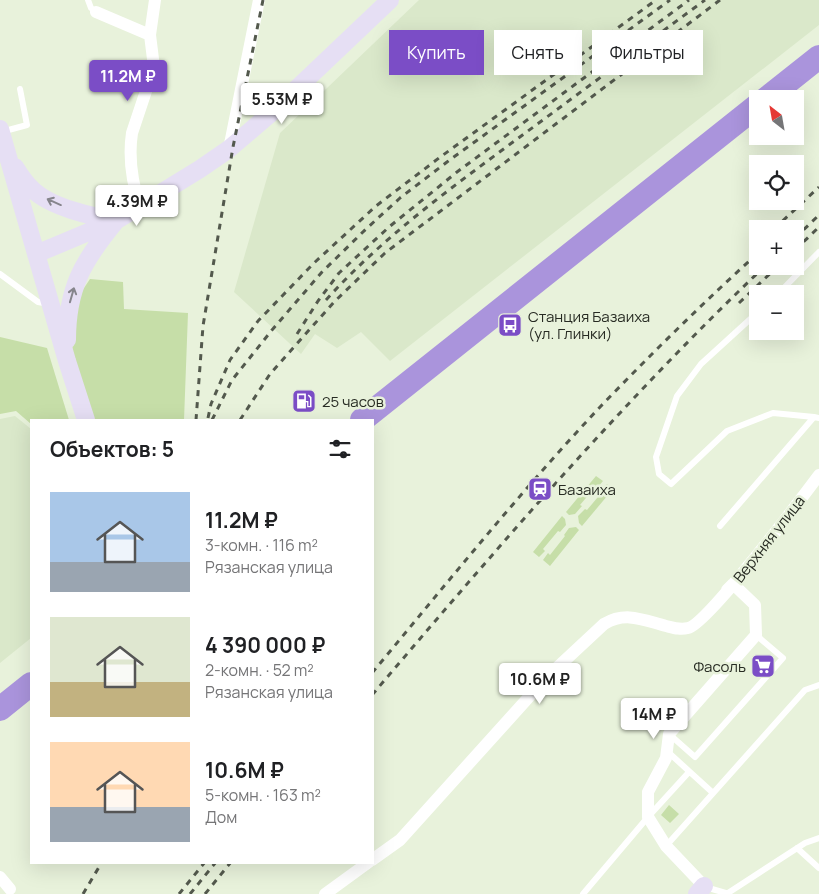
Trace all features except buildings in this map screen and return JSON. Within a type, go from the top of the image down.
[{"type":"highway","points":[[777,90],[819,56]]},
{"type":"highway","points":[[363,419],[749,112]]},
{"type":"highway","points":[[0,709],[30,685]]},
{"type":"highway","points":[[0,728],[30,705]]},
{"type":"main road","points":[[36,254],[117,220],[229,149],[270,114],[390,0]]},
{"type":"main road","points":[[0,131],[86,419]]},
{"type":"main road","points":[[7,153],[22,179],[33,191],[51,202],[84,214],[117,220]]},
{"type":"main road","points":[[67,360],[67,318],[72,294],[88,256],[117,220]]},
{"type":"street","points":[[140,207],[132,180],[130,144],[154,66],[150,35],[156,0]]},
{"type":"street","points":[[229,149],[259,0]]},
{"type":"street","points":[[96,12],[150,35]]},
{"type":"street","name":"Верхняя улица","points":[[374,859],[400,840],[546,678],[604,624],[614,618],[630,616],[681,630],[692,627],[733,584],[819,475]]},
{"type":"street","points":[[702,891],[666,846],[648,817],[648,792],[666,758],[668,734],[756,635],[755,605],[733,584]]},
{"type":"street","name":"Верхняя улица","points":[[325,894],[367,864]]},
{"type":"street","points":[[0,877],[10,889]]},
{"type":"lane","points":[[88,0],[91,8],[96,12]]},
{"type":"lane","points":[[0,131],[27,125],[20,89]]},
{"type":"lane","points":[[787,285],[819,252]]},
{"type":"lane","points":[[0,274],[38,302],[51,304]]},
{"type":"lane","points":[[749,320],[701,364],[677,396],[656,457],[659,474],[671,484],[726,432],[773,413],[816,417]]},
{"type":"lane","points":[[720,526],[816,417]]},
{"type":"lane","points":[[668,734],[695,756],[783,658],[756,635]]},
{"type":"lane","points":[[666,846],[805,690],[819,685]]},
{"type":"lane","points":[[667,751],[713,793]]},
{"type":"lane","points":[[583,894],[689,772]]},
{"type":"lane","points":[[702,891],[729,893],[796,848],[819,838]]},
{"type":"lane","points":[[796,848],[819,868]]},
{"type":"shaded area","points":[[419,0],[819,0],[819,25],[390,361],[361,332],[337,348],[315,334],[301,354],[234,292],[280,133]]},
{"type":"shaded area","points":[[15,416],[30,428],[30,639],[0,663],[0,419]]},
{"type":"green space","points":[[90,279],[123,282],[124,309],[188,313],[184,419],[92,419],[72,356],[74,303]]},
{"type":"green space","points":[[0,337],[47,348],[69,419],[30,419],[30,423],[16,411],[0,414]]},
{"type":"green space","points":[[596,476],[603,481],[598,487],[596,486],[575,514],[569,515],[566,512]]},
{"type":"green space","points":[[607,484],[613,489],[582,526],[579,523],[578,516],[585,509],[587,510]]},
{"type":"green space","points":[[562,516],[565,519],[566,525],[560,532],[558,531],[539,557],[533,552]]},
{"type":"green space","points":[[576,527],[579,530],[550,566],[543,560],[548,553],[550,555],[569,528]]},
{"type":"green space","points":[[669,805],[679,814],[670,823],[661,815]]},
{"type":"railway","points":[[196,419],[203,326],[233,147],[263,0]]},
{"type":"railway","points":[[208,418],[211,404],[230,360],[258,321],[314,263],[376,206],[656,0]]},
{"type":"railway","points":[[212,419],[232,380],[272,330],[322,272],[366,229],[400,198],[447,162],[670,0]]},
{"type":"railway","points":[[297,334],[339,273],[389,227],[457,172],[689,0]]},
{"type":"railway","points":[[326,300],[369,256],[439,197],[705,0]]},
{"type":"railway","points":[[241,419],[270,374],[334,302],[385,253],[720,0]]},
{"type":"railway","points":[[784,220],[819,187]]},
{"type":"railway","points":[[804,229],[819,215]]},
{"type":"railway","points":[[804,241],[819,227]]},
{"type":"railway","points":[[374,671],[571,438],[659,347],[749,261]]},
{"type":"railway","points":[[374,693],[563,475],[662,369],[756,275]]},
{"type":"railway","points":[[739,303],[769,275]]},
{"type":"railway","points":[[83,894],[101,864]]},
{"type":"railway","points":[[179,894],[203,864]]},
{"type":"railway","points":[[190,894],[214,864]]},
{"type":"railway","points":[[205,894],[229,864]]},
{"type":"place","name":"Станция Базаиха (ул. Глинки)","points":[[510,325]]},
{"type":"place","name":"25 часов","points":[[304,401]]},
{"type":"place","name":"Базаиха","points":[[540,489]]},
{"type":"place","name":"Фасоль","points":[[763,666]]}]
